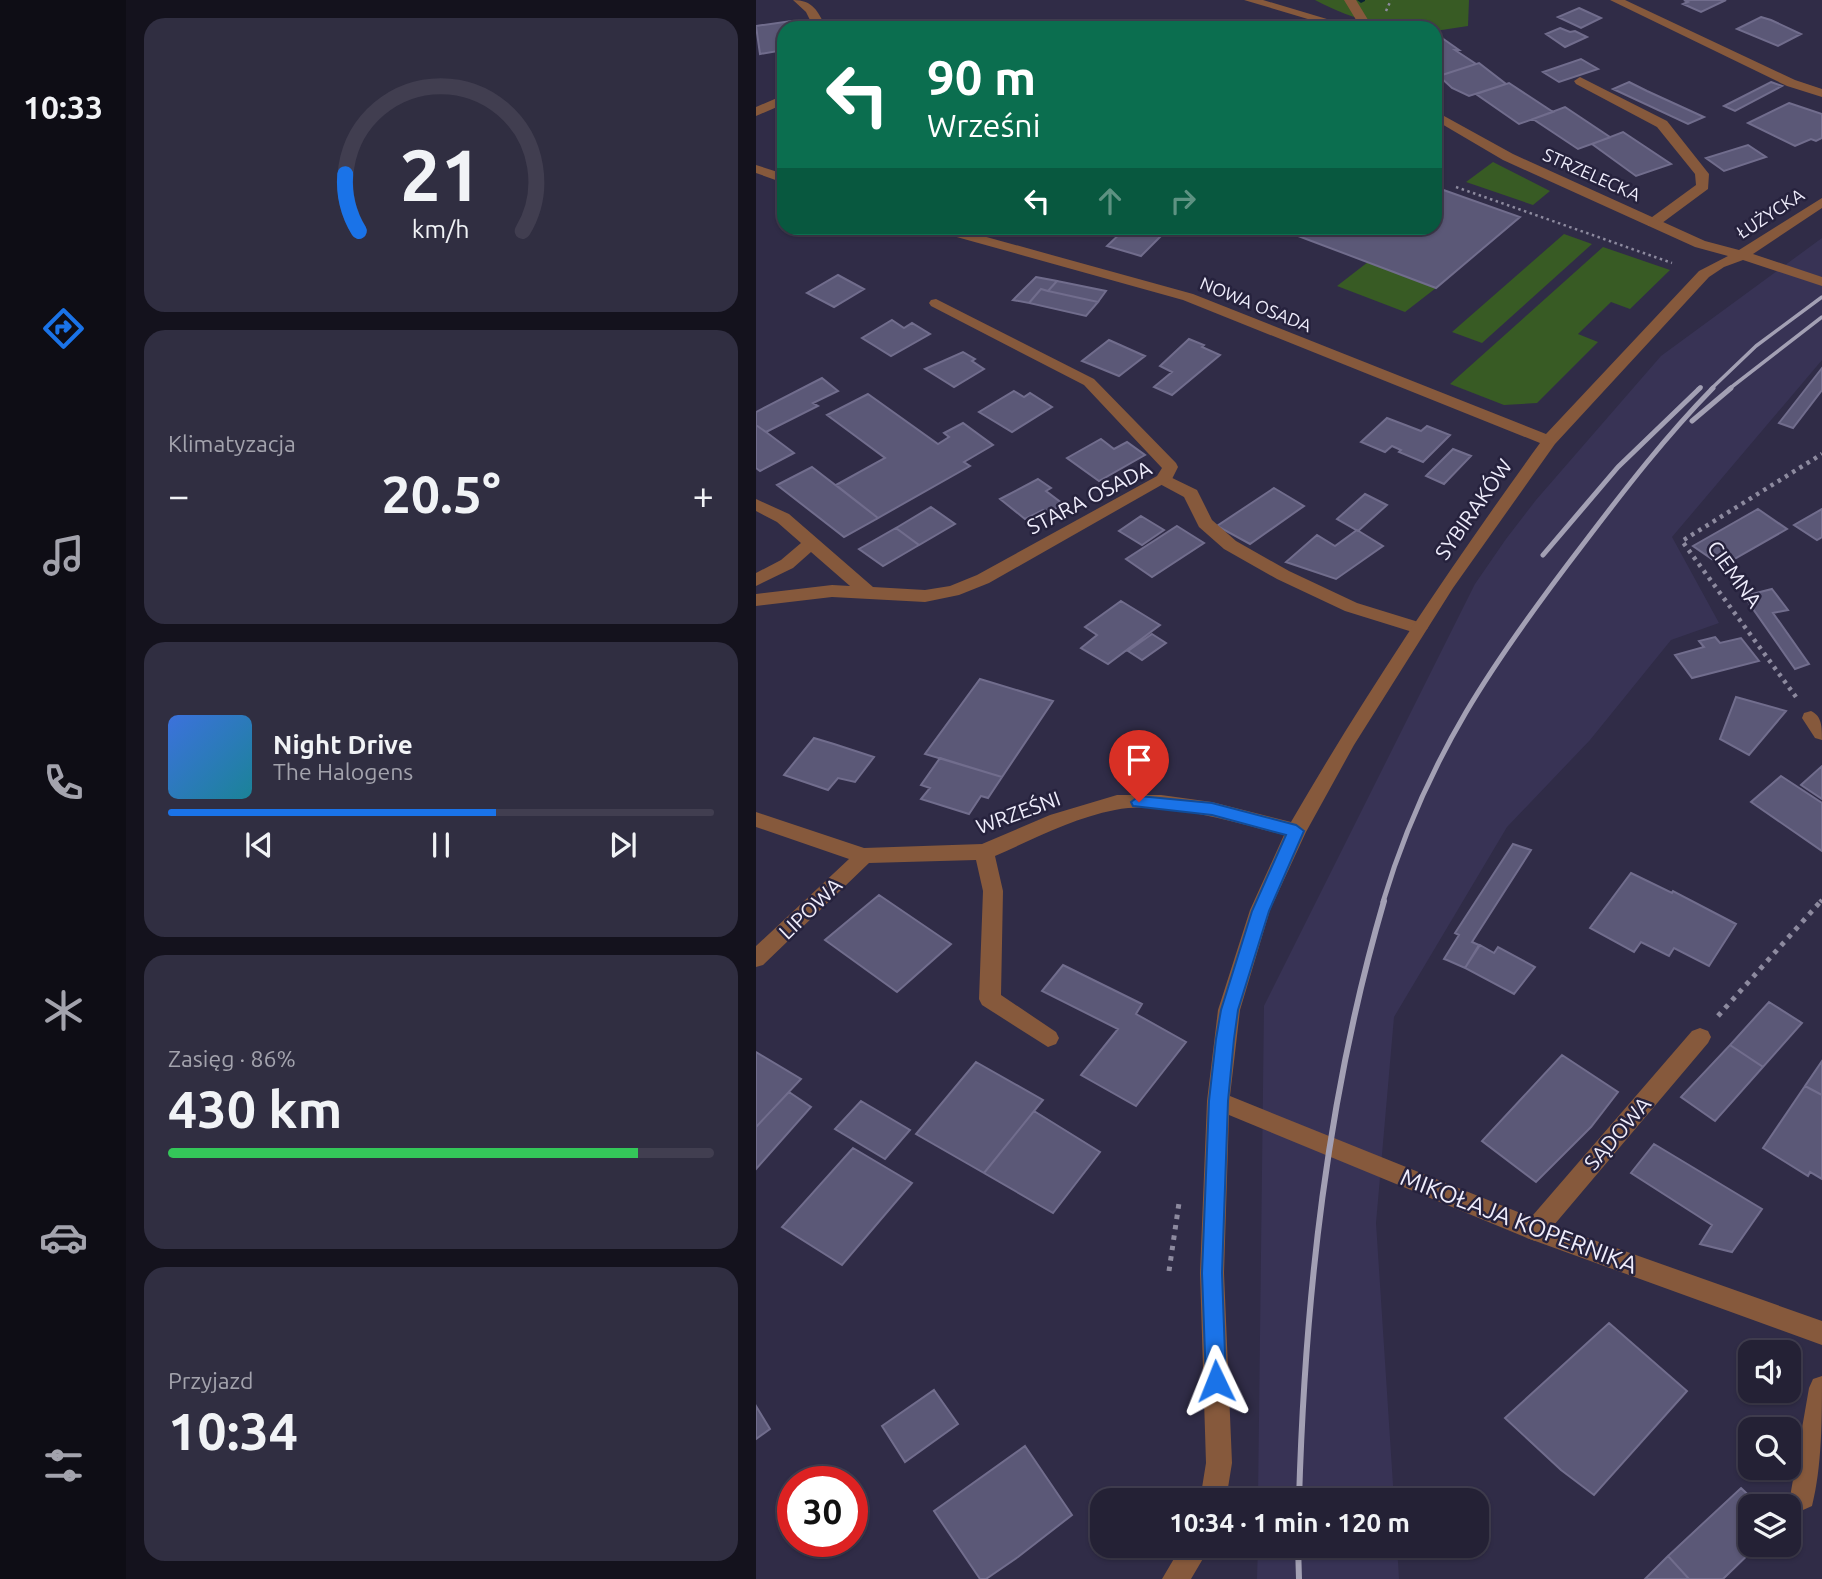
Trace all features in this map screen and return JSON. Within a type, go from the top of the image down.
[{"type":"street","points":[[799,0],[811,9],[817,21]]},
{"type":"street","points":[[1250,0],[1326,21]]},
{"type":"street","points":[[1350,0],[1363,21]]},
{"type":"street","points":[[1616,0],[1791,83],[1822,93]]},
{"type":"street","points":[[1580,81],[1662,124],[1702,174],[1703,186],[1653,223]]},
{"type":"street","points":[[756,112],[777,102]]},
{"type":"street","name":"STRZELECKA","points":[[1442,119],[1508,157],[1700,244],[1739,257],[1787,268],[1822,282]]},
{"type":"street","points":[[756,169],[777,176]]},
{"type":"street","name":"ŁUŻYCKA","points":[[1739,257],[1822,202]]},
{"type":"street","name":"NOWA OSADA","points":[[965,235],[1188,297],[1549,441]]},
{"type":"street","name":"SYBIRAKÓW","points":[[1215,1488],[1219,1463],[1212,1273],[1218,1101],[1229,1010],[1260,911],[1296,831],[1347,741],[1419,628],[1549,441],[1704,274],[1719,264],[1739,257]]},
{"type":"street","points":[[936,303],[1089,382],[1170,467],[1164,479]]},
{"type":"street","name":"STARA OSADA","points":[[756,600],[832,591],[925,596],[953,591],[983,579],[1164,479],[1191,494],[1205,523],[1230,545],[1283,575],[1351,607],[1419,628]]},
{"type":"street","points":[[756,504],[783,518],[867,592]]},
{"type":"street","points":[[756,580],[787,564],[810,544]]},
{"type":"street","name":"WRZEŚNI","points":[[756,819],[864,856],[984,852],[1057,820],[1117,802],[1161,802],[1212,809],[1296,831]]},
{"type":"street","points":[[984,852],[993,891],[990,999],[1048,1038]]},
{"type":"street","name":"LIPOWA","points":[[756,959],[864,856]]},
{"type":"street","name":"SĄDOWA","points":[[1535,1230],[1700,1037]]},
{"type":"street","name":"MIKOŁAJA KOPERNIKA","points":[[1218,1101],[1535,1230],[1822,1333]]},
{"type":"street","points":[[1803,1497],[1822,1388]]},
{"type":"street","points":[[1175,1579],[1189,1558]]},
{"type":"path","points":[[1456,187],[1704,274]]},
{"type":"path","name":"CIEMNA","points":[[1816,725],[1682,541],[1822,454]]},
{"type":"path","points":[[1700,1037],[1822,900]]},
{"type":"path","points":[[1169,1271],[1181,1189]]},
{"type":"shaded area","points":[[1822,238],[1822,360],[1672,537],[1719,623],[1671,640],[1590,740],[1507,827],[1394,1017],[1376,1223],[1393,1488],[1258,1488],[1264,1006],[1475,584],[1536,500],[1661,356]]},
{"type":"shaded area","points":[[1258,1558],[1398,1558],[1399,1579],[1257,1579]]},
{"type":"green space","points":[[1315,0],[1469,0],[1468,26],[1442,30],[1442,21],[1368,21]]},
{"type":"green space","points":[[1493,162],[1550,191],[1533,205],[1466,182]]},
{"type":"green space","points":[[1564,234],[1592,244],[1482,343],[1452,332]]},
{"type":"green space","points":[[1603,247],[1670,270],[1630,309],[1611,302],[1578,334],[1598,342],[1537,403],[1504,405],[1450,384]]},
{"type":"green space","points":[[1368,262],[1436,288],[1405,312],[1337,286]]},
{"type":"building","points":[[1684,0],[1726,0],[1701,12],[1683,4],[1688,2]]},
{"type":"building","points":[[1579,8],[1601,18],[1581,28],[1558,17]]},
{"type":"building","points":[[1761,17],[1801,34],[1778,46],[1737,29]]},
{"type":"building","points":[[777,23],[777,51],[760,54],[756,26]]},
{"type":"building","points":[[1560,28],[1587,37],[1565,47],[1546,34]]},
{"type":"building","points":[[1442,38],[1459,50],[1455,50],[1476,64],[1442,75]]},
{"type":"building","points":[[1581,59],[1598,69],[1559,82],[1543,72]]},
{"type":"building","points":[[1479,63],[1506,84],[1469,96],[1452,88],[1442,79],[1442,75]]},
{"type":"building","points":[[1629,82],[1704,117],[1688,124],[1613,89]]},
{"type":"building","points":[[1771,82],[1782,86],[1735,111],[1724,106]]},
{"type":"building","points":[[1509,83],[1553,112],[1519,124],[1476,94]]},
{"type":"building","points":[[1789,103],[1822,114],[1822,138],[1816,141],[1811,139],[1795,146],[1748,123]]},
{"type":"building","points":[[1565,107],[1611,137],[1578,149],[1533,119]]},
{"type":"building","points":[[1623,132],[1671,164],[1636,176],[1592,144]]},
{"type":"building","points":[[1748,145],[1766,157],[1724,171],[1706,158]]},
{"type":"building","points":[[1442,189],[1520,217],[1436,288],[1296,235],[1442,235]]},
{"type":"building","points":[[1119,235],[1162,235],[1141,256],[1107,246]]},
{"type":"building","points":[[838,275],[864,289],[834,307],[807,293]]},
{"type":"building","points":[[1036,277],[1057,281],[1048,291],[1041,289],[1029,303],[1013,300]]},
{"type":"building","points":[[1057,281],[1106,291],[1098,302],[1048,291]]},
{"type":"building","points":[[1041,289],[1098,302],[1086,316],[1029,303]]},
{"type":"building","points":[[892,320],[904,328],[912,323],[930,334],[891,356],[862,338]]},
{"type":"building","points":[[1189,339],[1220,355],[1172,395],[1154,387],[1172,372],[1160,366]]},
{"type":"building","points":[[1109,340],[1145,356],[1119,376],[1082,361]]},
{"type":"building","points":[[963,352],[975,359],[972,361],[984,369],[954,387],[925,369]]},
{"type":"building","points":[[1822,368],[1822,390],[1793,428],[1779,423]]},
{"type":"building","points":[[822,378],[838,391],[813,403],[818,406],[766,432],[756,425],[756,412]]},
{"type":"building","points":[[1014,391],[1024,397],[1030,393],[1052,407],[1012,432],[979,412]]},
{"type":"building","points":[[868,394],[938,444],[949,437],[944,433],[963,423],[993,445],[964,462],[970,466],[878,518],[836,485],[885,458],[827,415]]},
{"type":"building","points":[[1387,418],[1421,431],[1427,426],[1450,435],[1423,462],[1399,452],[1401,450],[1392,446],[1385,452],[1361,442]]},
{"type":"building","points":[[756,425],[794,453],[760,471],[756,468]]},
{"type":"building","points":[[1101,439],[1114,449],[1127,442],[1145,455],[1099,481],[1067,458]]},
{"type":"building","points":[[1453,449],[1471,456],[1444,484],[1426,476]]},
{"type":"building","points":[[812,467],[878,518],[844,537],[777,485]]},
{"type":"building","points":[[1038,479],[1051,488],[1046,491],[1063,504],[1048,513],[1043,510],[1025,519],[1000,499]]},
{"type":"building","points":[[1274,488],[1304,506],[1250,544],[1217,526]]},
{"type":"building","points":[[1365,494],[1387,505],[1358,531],[1337,519]]},
{"type":"building","points":[[931,507],[955,524],[919,545],[896,528]]},
{"type":"building","points":[[1758,509],[1787,529],[1722,566],[1693,546]]},
{"type":"building","points":[[1822,509],[1822,537],[1817,540],[1794,525]]},
{"type":"building","points":[[1141,516],[1164,530],[1142,545],[1119,531]]},
{"type":"building","points":[[1177,526],[1204,543],[1152,577],[1126,559]]},
{"type":"building","points":[[896,528],[919,545],[883,566],[859,549]]},
{"type":"building","points":[[1357,530],[1383,546],[1336,579],[1286,562],[1317,535],[1335,546]]},
{"type":"building","points":[[1772,589],[1788,610],[1773,613],[1809,664],[1795,669],[1744,596]]},
{"type":"building","points":[[1121,601],[1160,625],[1108,664],[1081,648],[1097,635],[1085,627]]},
{"type":"building","points":[[1152,634],[1166,643],[1142,660],[1128,651]]},
{"type":"building","points":[[1715,637],[1720,643],[1741,638],[1759,661],[1692,678],[1675,655],[1704,647],[1699,641]]},
{"type":"building","points":[[980,679],[1053,701],[1002,777],[925,754]]},
{"type":"building","points":[[1736,697],[1786,711],[1749,755],[1720,739]]},
{"type":"building","points":[[814,738],[874,757],[855,782],[838,778],[828,790],[784,775]]},
{"type":"building","points":[[940,758],[1002,777],[988,798],[981,796],[969,814],[921,799],[930,788],[921,785]]},
{"type":"building","points":[[1822,766],[1822,799],[1801,785]]},
{"type":"building","points":[[1781,776],[1822,803],[1822,851],[1751,802]]},
{"type":"building","points":[[1513,844],[1531,850],[1472,942],[1479,945],[1465,968],[1444,959],[1459,935],[1455,933]]},
{"type":"building","points":[[1631,873],[1672,893],[1673,891],[1736,924],[1709,966],[1674,948],[1669,956],[1641,942],[1634,952],[1590,928]]},
{"type":"building","points":[[879,895],[951,944],[897,992],[825,940]]},
{"type":"building","points":[[1480,945],[1494,953],[1498,947],[1535,967],[1514,994],[1465,968]]},
{"type":"building","points":[[1063,965],[1142,1004],[1136,1014],[1186,1042],[1136,1106],[1081,1075],[1118,1029],[1042,991]]},
{"type":"building","points":[[1769,1002],[1802,1023],[1763,1067],[1730,1045]]},
{"type":"building","points":[[1730,1045],[1763,1067],[1715,1121],[1681,1097]]},
{"type":"building","points":[[756,1052],[801,1079],[756,1127]]},
{"type":"building","points":[[1562,1055],[1618,1092],[1591,1127],[1536,1182],[1482,1141]]},
{"type":"building","points":[[1822,1061],[1822,1095],[1805,1086]]},
{"type":"building","points":[[976,1062],[1043,1100],[984,1173],[916,1134]]},
{"type":"building","points":[[1805,1086],[1822,1095],[1822,1179],[1810,1172],[1808,1176],[1763,1148]]},
{"type":"building","points":[[789,1092],[811,1107],[756,1169],[756,1127]]},
{"type":"building","points":[[861,1101],[910,1130],[885,1159],[835,1129]]},
{"type":"building","points":[[1034,1111],[1100,1152],[1053,1213],[984,1173]]},
{"type":"building","points":[[1654,1144],[1762,1209],[1732,1252],[1700,1244],[1712,1225],[1631,1173]]},
{"type":"building","points":[[853,1148],[912,1183],[842,1265],[782,1227]]},
{"type":"building","points":[[1609,1323],[1687,1391],[1594,1495],[1561,1470],[1505,1418]]},
{"type":"building","points":[[934,1390],[958,1424],[905,1462],[882,1426]]},
{"type":"building","points":[[756,1406],[770,1429],[756,1439]]},
{"type":"building","points":[[1025,1446],[1072,1515],[1018,1557],[986,1579],[980,1579],[934,1511]]},
{"type":"building","points":[[1741,1488],[1747,1494],[1738,1494],[1738,1557],[1746,1557],[1723,1579],[1689,1579],[1668,1556]]},
{"type":"building","points":[[1668,1556],[1689,1579],[1645,1579]]},
{"type":"railway","points":[[1711,389],[1756,346],[1822,297]]},
{"type":"railway","points":[[1729,389],[1822,317]]},
{"type":"railway","points":[[1543,555],[1618,467],[1700,388]]},
{"type":"railway","points":[[1383,902],[1400,850],[1420,802],[1442,756],[1492,670],[1551,586],[1615,503],[1662,444],[1713,388]]},
{"type":"railway","points":[[1692,421],[1731,388]]},
{"type":"railway","points":[[1299,1488],[1307,1348],[1322,1198],[1348,1048],[1384,901]]},
{"type":"railway","points":[[1298,1558],[1299,1579]]},
{"type":"route","points":[[1139,802],[1212,809],[1267,821],[1296,831],[1260,911],[1229,1010],[1218,1101],[1212,1273],[1216,1381]]}]
